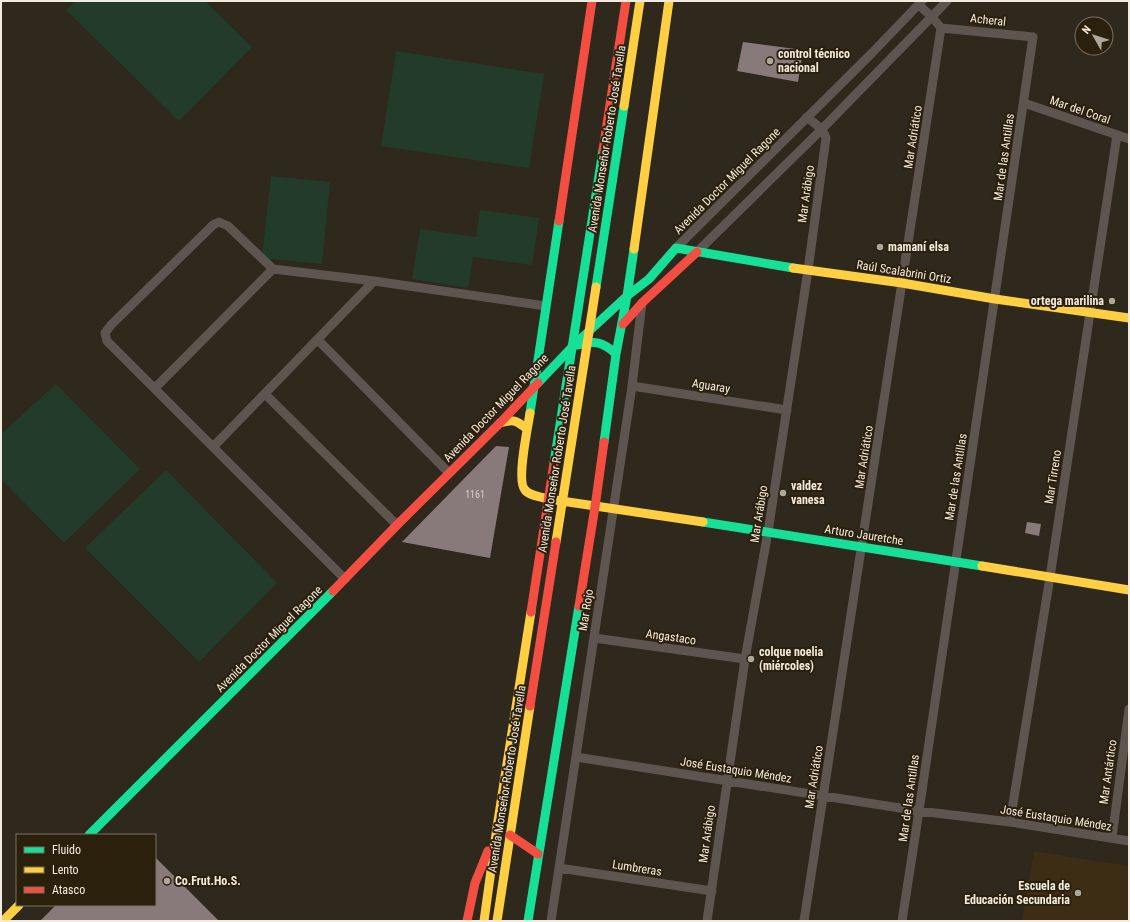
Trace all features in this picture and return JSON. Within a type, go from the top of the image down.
[{"type":"main road","name":"Arturo Jauretche","points":[[592,1],[520,480],[522,488],[526,493],[548,499],[613,510],[768,532],[1129,590]]},
{"type":"main road","name":"Avenida Monseñor Roberto José Tavella","points":[[484,921],[497,827],[626,1]]},
{"type":"main road","name":"Avenida Monseñor Roberto José Tavella","points":[[498,921],[510,835],[590,330],[640,1]]},
{"type":"main road","points":[[528,921],[595,507],[616,354],[627,296],[669,1]]},
{"type":"main road","name":"Avenida Doctor Miguel Ragone","points":[[90,834],[500,423],[573,346],[627,296],[649,279],[676,248]]},
{"type":"main road","name":"Raúl Scalabrini Ortiz","points":[[676,248],[995,299],[1129,318]]},
{"type":"main road","points":[[622,326],[629,316],[643,302],[697,252]]},
{"type":"main road","points":[[573,346],[587,342],[594,342],[604,344],[616,354]]},
{"type":"main road","points":[[500,423],[512,419],[518,421],[527,429]]},
{"type":"main road","points":[[467,921],[475,883],[497,827]]},
{"type":"main road","points":[[510,835],[538,854]]},
{"type":"main road","points":[[3,921],[18,906]]},
{"type":"street","points":[[697,252],[821,130],[947,1]]},
{"type":"street","points":[[921,3],[941,28]]},
{"type":"street","name":"Avenida Doctor Miguel Ragone","points":[[676,248],[921,3]]},
{"type":"street","name":"Acheral","points":[[941,28],[1033,37]]},
{"type":"street","name":"Mar Adriático","points":[[804,921],[941,28]]},
{"type":"street","name":"Mar de las Antillas","points":[[902,921],[1033,37]]},
{"type":"street","name":"Mar del Coral","points":[[1024,103],[1129,139]]},
{"type":"street","points":[[807,117],[821,130]]},
{"type":"street","name":"Mar Arábigo","points":[[707,921],[745,659],[768,532],[808,270],[826,138],[825,134],[821,130]]},
{"type":"street","name":"Mar Tirreno","points":[[1010,822],[1050,578],[1117,135]]},
{"type":"street","points":[[345,579],[107,341],[105,333],[111,325],[213,225],[219,222],[228,226],[273,269],[374,281],[546,306]]},
{"type":"street","points":[[154,388],[273,269]]},
{"type":"street","points":[[214,447],[374,281]]},
{"type":"street","name":"Mar Rojo","points":[[551,921],[632,386],[643,302]]},
{"type":"street","points":[[318,340],[449,473]]},
{"type":"street","name":"Aguaray","points":[[632,386],[787,410]]},
{"type":"street","points":[[265,394],[397,525]]},
{"type":"street","name":"Angastaco","points":[[594,638],[745,659]]},
{"type":"street","name":"Mar Antártico","points":[[1112,838],[1129,710]]},
{"type":"street","name":"José Eustaquio Méndez","points":[[576,757],[919,811],[1010,822],[1129,841]]},
{"type":"street","name":"Lumbreras","points":[[559,868],[712,891]]},
{"type":"shaded area","name":"Escuela de Educación Secundaria","points":[[1034,851],[1129,866],[1129,921],[1022,921]]},
{"type":"green space","points":[[75,1],[205,1],[252,47],[179,121],[66,10]]},
{"type":"green space","points":[[396,51],[544,74],[529,168],[381,146]]},
{"type":"green space","points":[[271,176],[330,182],[322,264],[262,258]]},
{"type":"green space","points":[[480,210],[539,218],[532,265],[473,257],[468,288],[412,279],[420,229],[476,237]]},
{"type":"green space","points":[[56,384],[140,469],[64,543],[1,479],[1,434]]},
{"type":"green space","points":[[166,470],[277,583],[199,662],[85,548]]},
{"type":"building","name":"control técnico nacional","points":[[743,42],[803,50],[798,82],[737,71]]},
{"type":"building","points":[[496,446],[509,447],[490,558],[402,542]]},
{"type":"building","points":[[1027,522],[1041,524],[1039,536],[1025,533]]},
{"type":"building","name":"Co.Frut.Ho.S.","points":[[156,858],[219,921],[40,921],[55,906],[156,906]]},
{"type":"traffic: fast","points":[[596,287],[624,106]]},
{"type":"traffic: fast","points":[[554,463],[603,150]]},
{"type":"traffic: fast","points":[[530,413],[559,221]]},
{"type":"traffic: fast","points":[[538,383],[573,346],[627,296],[649,279],[676,248],[793,268]]},
{"type":"traffic: fast","points":[[604,442],[616,354],[634,249]]},
{"type":"traffic: fast","points":[[578,345],[594,342],[607,347],[616,354]]},
{"type":"traffic: fast","points":[[703,522],[982,566]]},
{"type":"traffic: fast","points":[[90,834],[333,591]]},
{"type":"traffic: fast","points":[[528,921],[579,606]]},
{"type":"traffic: slow","points":[[624,106],[640,1]]},
{"type":"traffic: slow","points":[[634,249],[669,1]]},
{"type":"traffic: slow","points":[[793,268],[902,283],[995,299],[1129,318]]},
{"type":"traffic: slow","points":[[556,542],[596,287]]},
{"type":"traffic: slow","points":[[530,413],[522,465],[523,485],[525,490],[530,494],[548,499],[703,522]]},
{"type":"traffic: slow","points":[[500,423],[514,421],[527,429]]},
{"type":"traffic: slow","points":[[982,566],[1129,590]]},
{"type":"traffic: slow","points":[[484,921],[497,827],[531,612]]},
{"type":"traffic: slow","points":[[497,921],[530,706]]},
{"type":"traffic: slow","points":[[3,921],[18,906]]},
{"type":"traffic: jam","points":[[559,221],[592,1]]},
{"type":"traffic: jam","points":[[603,150],[626,1]]},
{"type":"traffic: jam","points":[[623,324],[643,302],[697,252]]},
{"type":"traffic: jam","points":[[333,591],[538,383]]},
{"type":"traffic: jam","points":[[579,606],[604,442]]},
{"type":"traffic: jam","points":[[531,612],[554,463]]},
{"type":"traffic: jam","points":[[530,706],[556,542]]},
{"type":"traffic: jam","points":[[510,835],[538,854]]},
{"type":"traffic: jam","points":[[467,921],[475,883],[488,851]]},
{"type":"place","name":"control técnico nacional","points":[[770,61]]},
{"type":"place","name":"mamaní elsa","points":[[880,247]]},
{"type":"place","name":"ortega marilina","points":[[1112,301]]},
{"type":"place","name":"valdez vanesa","points":[[783,493]]},
{"type":"place","name":"colque noelia (miércoles)","points":[[751,659]]},
{"type":"place","name":"Co.Frut.Ho.S.","points":[[167,881]]},
{"type":"place","name":"Escuela de Educación Secundaria","points":[[1078,893]]}]
